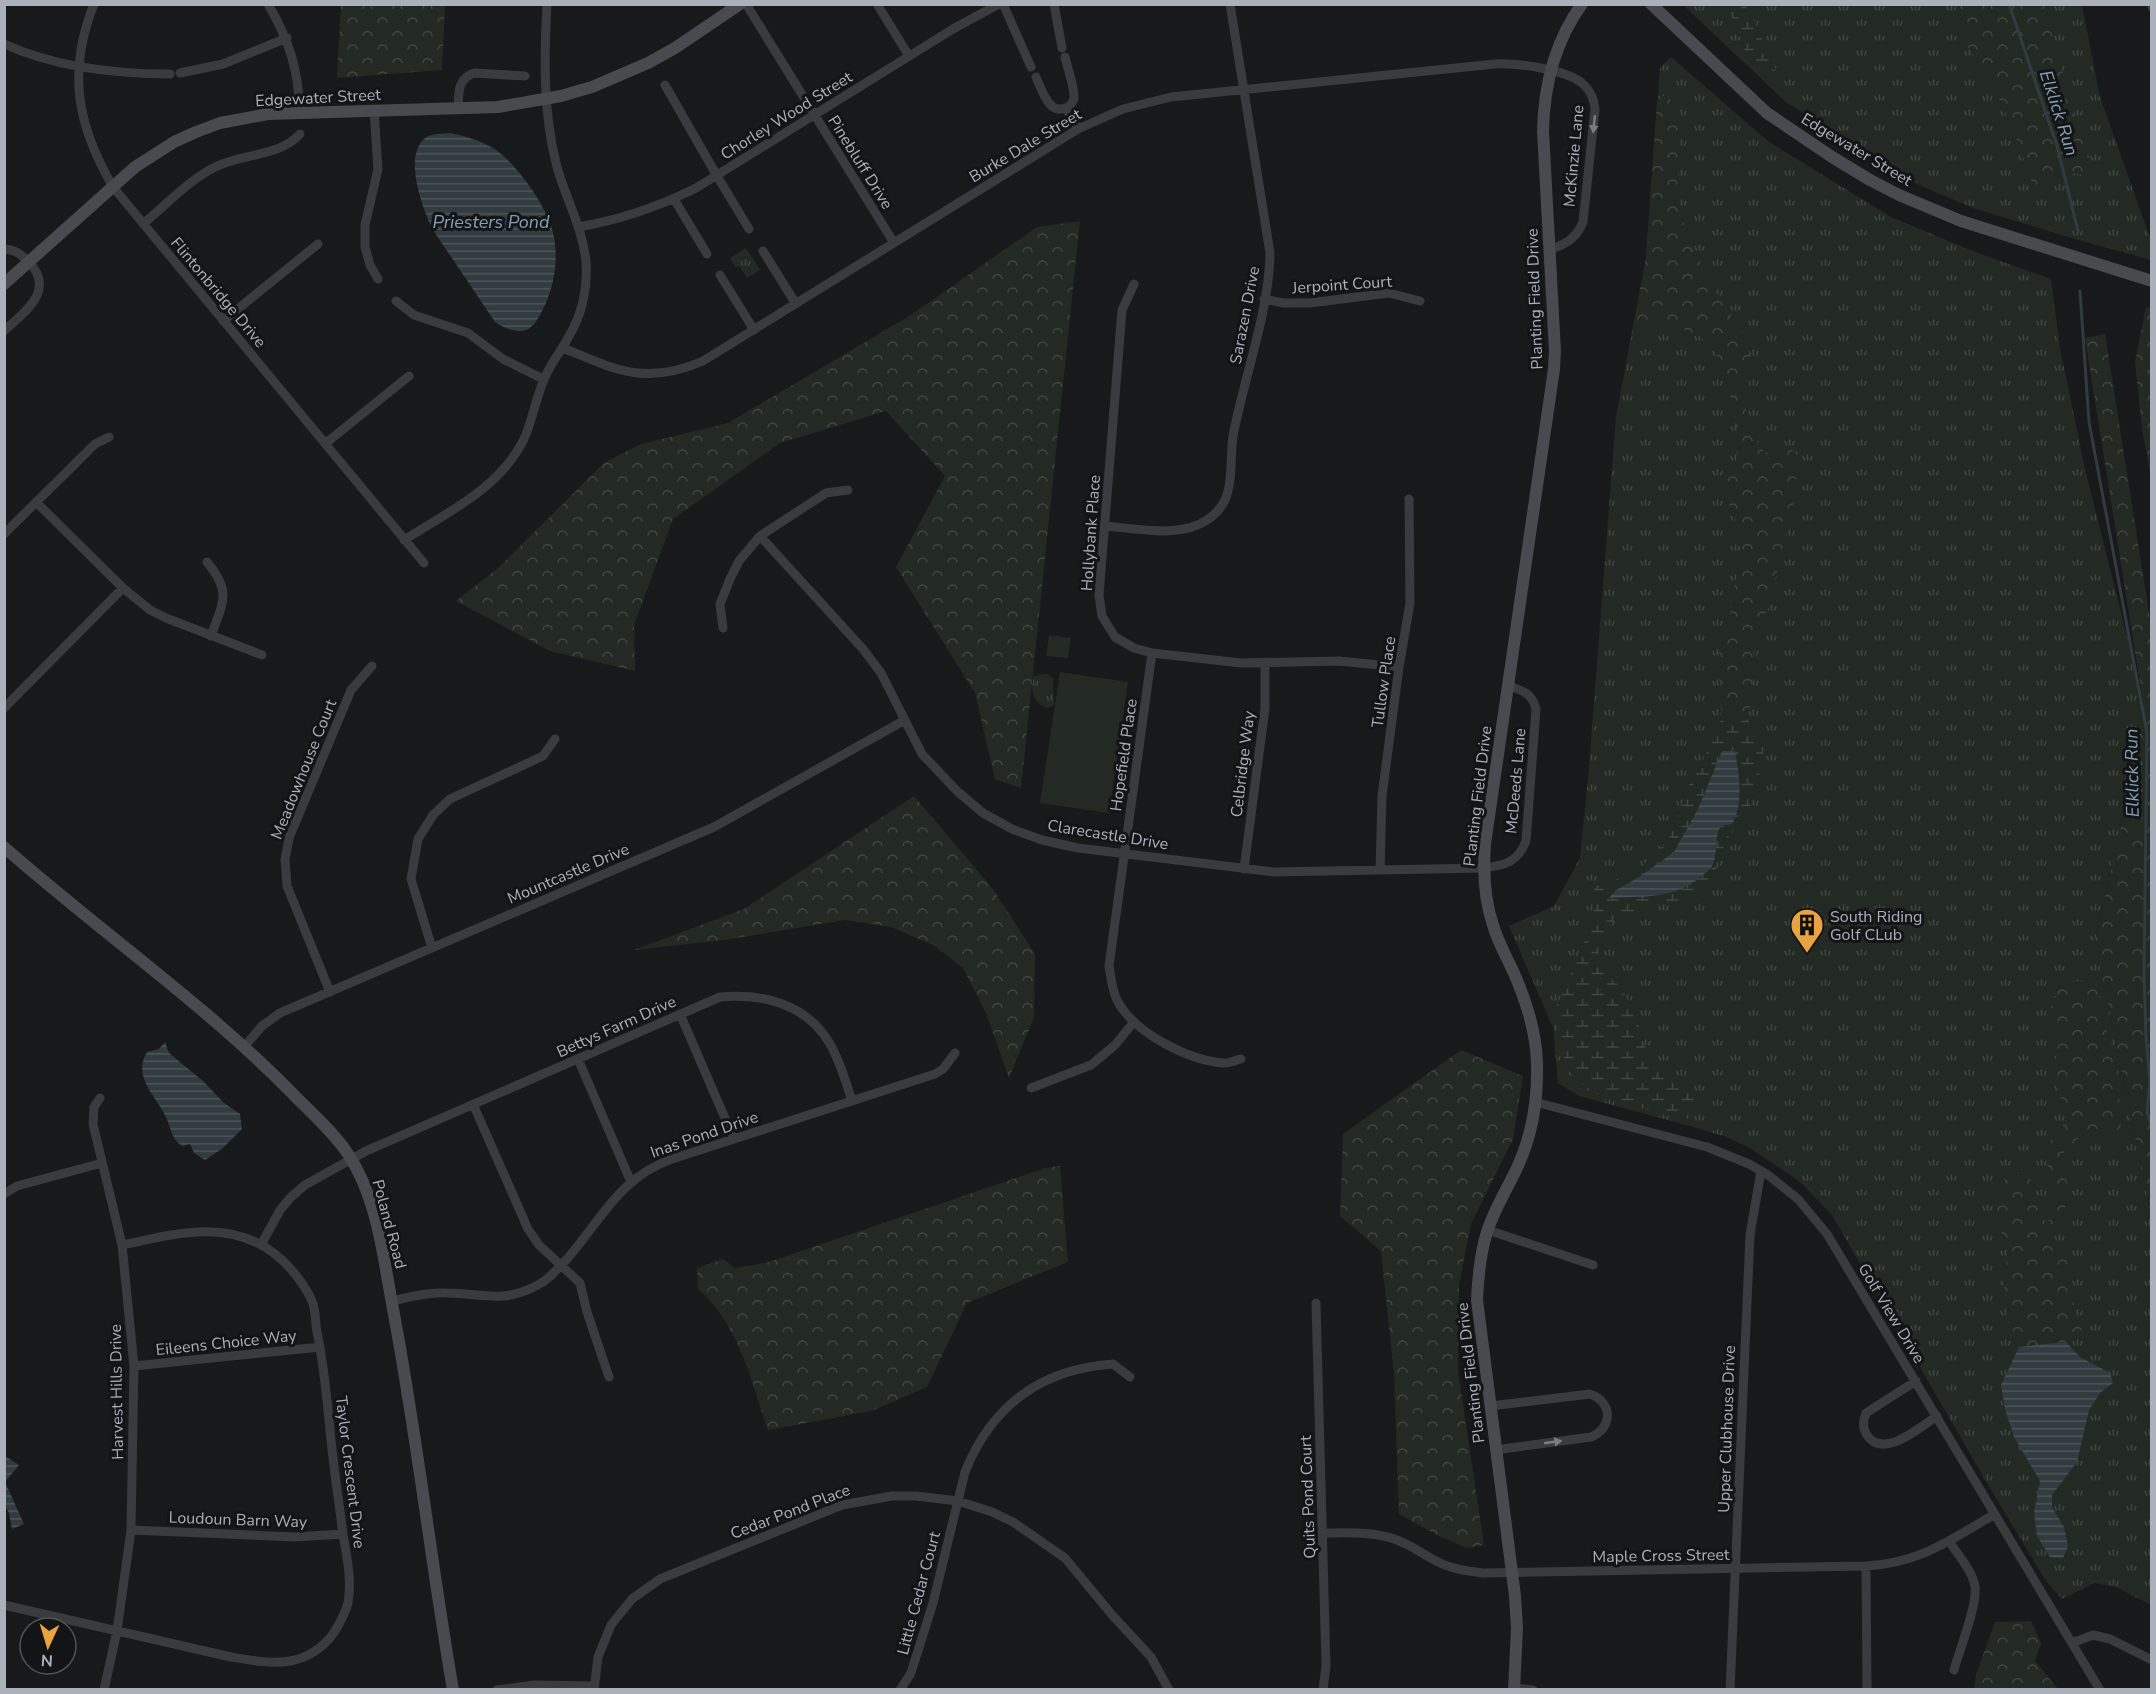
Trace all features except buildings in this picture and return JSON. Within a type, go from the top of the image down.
[{"type":"street","name":"Flintonbridge Drive","points":[[94,4],[87,24],[79,66],[80,99],[84,122],[98,162],[113,187],[143,224],[424,563]]},
{"type":"street","points":[[268,4],[286,38],[295,63],[300,112]]},
{"type":"street","points":[[404,540],[480,491],[506,467],[525,438],[543,379],[578,317],[586,282],[586,263],[578,227],[557,166],[550,136],[545,68],[547,4]]},
{"type":"street","name":"Edgewater Street","points":[[4,285],[113,187],[153,155],[196,132],[244,117],[300,112],[498,106],[546,99],[592,87],[648,63],[675,48],[740,4]]},
{"type":"street","name":"Pinebluff Drive","points":[[746,4],[894,243]]},
{"type":"street","points":[[877,4],[909,56]]},
{"type":"street","points":[[1001,4],[1031,67]]},
{"type":"street","name":"Chorley Wood Street","points":[[578,227],[625,217],[674,199],[717,176],[952,29],[1001,4]]},
{"type":"street","points":[[1036,77],[1050,104],[1060,109],[1072,103],[1073,93],[1054,4]]},
{"type":"street","name":"Sarazen Drive","points":[[1104,525],[1187,530],[1206,521],[1221,507],[1228,487],[1233,439],[1270,270],[1270,253],[1230,4]]},
{"type":"street","name":"Planting Field Drive","points":[[1514,1689],[1517,1628],[1512,1572],[1477,1300],[1480,1260],[1488,1230],[1524,1150],[1536,1102],[1537,1062],[1529,1014],[1493,926],[1487,904],[1483,868],[1554,369],[1542,131],[1545,96],[1551,71],[1568,28],[1582,4]]},
{"type":"street","name":"Edgewater Street","points":[[1651,4],[1767,113],[1870,180],[1955,219],[2151,281]]},
{"type":"street","points":[[4,44],[46,60],[79,66],[175,74],[223,64],[286,38]]},
{"type":"street","name":"Burke Dale Street","points":[[562,348],[624,372],[672,373],[704,362],[1078,129],[1123,109],[1147,102],[1244,89],[1495,64],[1528,66],[1551,71]]},
{"type":"street","name":"McKinzie Lane","points":[[1549,250],[1574,239],[1583,222],[1595,109],[1594,99],[1584,84],[1551,71]]},
{"type":"street","points":[[458,108],[459,86],[467,75],[474,73],[525,76]]},
{"type":"street","points":[[665,85],[749,229]]},
{"type":"street","points":[[1066,108],[1078,129]]},
{"type":"street","points":[[374,110],[378,169],[365,225],[365,247],[370,265],[378,279]]},
{"type":"street","points":[[143,224],[197,178],[213,168],[236,158],[286,146],[300,134]]},
{"type":"street","points":[[674,199],[707,254]]},
{"type":"street","points":[[224,321],[318,244]]},
{"type":"street","points":[[4,249],[19,252],[38,272],[39,279],[37,297],[33,303],[4,331]]},
{"type":"street","points":[[763,251],[796,304]]},
{"type":"street","points":[[720,275],[754,330]]},
{"type":"street","name":"Hollybank Place","points":[[1134,284],[1122,310],[1100,595],[1102,616],[1116,637],[1123,643],[1152,653],[1224,662],[1339,661],[1399,667]]},
{"type":"street","name":"Jerpoint Court","points":[[1264,299],[1283,303],[1310,303],[1389,292],[1420,301]]},
{"type":"street","points":[[396,302],[414,315],[468,333],[503,359],[543,379]]},
{"type":"street","points":[[326,443],[409,376]]},
{"type":"street","points":[[4,534],[95,444],[110,437]]},
{"type":"street","points":[[723,628],[720,604],[730,579],[739,561],[760,536],[826,493],[848,490]]},
{"type":"street","name":"Tullow Place","points":[[1380,870],[1382,796],[1410,603],[1409,499]]},
{"type":"street","points":[[36,502],[123,588],[150,610],[262,655]]},
{"type":"street","name":"Clarecastle Drive","points":[[760,536],[864,649],[881,673],[922,754],[957,791],[983,813],[1012,829],[1042,840],[1078,848],[1274,872],[1483,868]]},
{"type":"street","points":[[207,562],[219,577],[223,590],[221,609],[211,636]]},
{"type":"street","points":[[4,708],[123,588]]},
{"type":"street","name":"Hopefield Place","points":[[1152,653],[1109,966],[1117,1001],[1133,1023],[1156,1039],[1191,1055],[1225,1064],[1241,1059]]},
{"type":"street","name":"Celbridge Way","points":[[1244,868],[1265,708],[1265,663]]},
{"type":"street","name":"Meadowhouse Court","points":[[330,992],[287,886],[285,860],[289,838],[351,690],[372,666]]},
{"type":"street","name":"McDeeds Lane","points":[[1483,868],[1500,866],[1516,858],[1522,851],[1527,836],[1536,709],[1530,695],[1524,690],[1508,686]]},
{"type":"street","name":"Mountcastle Drive","points":[[244,1047],[262,1026],[280,1013],[714,826],[905,720]]},
{"type":"street","points":[[432,948],[411,879],[418,839],[433,815],[450,799],[543,756],[555,739]]},
{"type":"street","name":"Poland Road","points":[[4,848],[61,897],[155,970],[244,1047],[322,1124],[351,1159],[366,1186],[374,1213],[392,1301],[453,1689]]},
{"type":"street","name":"Bettys Farm Drive","points":[[261,1245],[280,1210],[291,1197],[305,1185],[351,1159],[720,997],[761,997],[791,1007],[816,1025],[828,1039],[852,1101]]},
{"type":"street","points":[[680,1014],[734,1139]]},
{"type":"street","points":[[1031,1088],[1091,1065],[1114,1045],[1133,1023]]},
{"type":"street","name":"Inas Pond Drive","points":[[392,1301],[439,1293],[486,1297],[521,1293],[545,1281],[631,1182],[658,1164],[935,1074],[943,1069],[955,1053]]},
{"type":"street","points":[[578,1059],[631,1182]]},
{"type":"street","name":"Harvest Hills Drive","points":[[100,1098],[94,1107],[93,1124],[122,1245],[134,1366],[132,1530],[117,1631],[104,1689]]},
{"type":"street","name":"Golf View Drive","points":[[1536,1102],[1725,1153],[1761,1171],[1798,1199],[1827,1234],[2100,1689]]},
{"type":"street","points":[[473,1104],[528,1229],[539,1245],[580,1283],[587,1312],[609,1377]]},
{"type":"street","points":[[4,1194],[32,1181],[102,1163]]},
{"type":"street","name":"Upper Clubhouse Drive","points":[[1730,1689],[1750,1235],[1761,1171]]},
{"type":"street","name":"Taylor Crescent Drive","points":[[4,1605],[231,1658],[268,1664],[295,1661],[312,1652],[329,1639],[348,1604],[349,1571],[320,1347],[312,1302],[299,1280],[286,1264],[261,1245],[238,1236],[205,1230],[122,1245]]},
{"type":"street","points":[[1488,1230],[1593,1265]]},
{"type":"street","name":"Quits Pond Court","points":[[1316,1303],[1326,1666],[1323,1689]]},
{"type":"street","name":"Eileens Choice Way","points":[[134,1366],[320,1347]]},
{"type":"street","name":"Little Cedar Court","points":[[900,1689],[911,1673],[930,1613],[965,1472],[982,1437],[1008,1406],[1023,1394],[1059,1374],[1096,1365],[1113,1364],[1130,1377]]},
{"type":"street","points":[[1916,1381],[1866,1413],[1863,1425],[1868,1437],[1878,1444],[1891,1444],[1937,1416]]},
{"type":"street","points":[[1490,1406],[1590,1394],[1602,1400],[1608,1412],[1603,1430],[1591,1437],[1496,1450]]},
{"type":"street","name":"Cedar Pond Place","points":[[594,1688],[598,1657],[611,1625],[632,1599],[660,1579],[842,1505],[892,1496],[925,1496],[957,1501],[992,1512],[1013,1522],[1065,1558],[1151,1657],[1169,1689]]},
{"type":"street","name":"Maple Cross Street","points":[[1323,1533],[1365,1533],[1385,1536],[1452,1568],[1483,1573],[1866,1566],[1905,1561],[1922,1556],[1995,1514]]},
{"type":"street","name":"Loudoun Barn Way","points":[[132,1530],[295,1537],[343,1534]]},
{"type":"street","points":[[1949,1541],[1975,1586],[1973,1602],[1954,1670]]},
{"type":"street","points":[[1866,1566],[1867,1689]]},
{"type":"street","points":[[2072,1643],[2093,1635],[2110,1639],[2151,1660]]},
{"type":"street","points":[[497,1689],[535,1685],[594,1688]]},
{"type":"street","points":[[1514,1689],[1533,1689]]},
{"type":"green space","points":[[341,5],[445,5],[442,70],[337,78]]},
{"type":"green space","points":[[1683,5],[2082,5],[2100,97],[2151,240],[2151,260],[1973,208],[1917,184],[1786,102]]},
{"type":"green space","points":[[1722,5],[1744,5],[1749,10],[1776,70],[1766,72],[1747,57],[1734,20]]},
{"type":"green space","points":[[1955,5],[2044,5],[2080,135],[2098,178],[2072,173],[2036,194],[2013,129],[1993,86],[1966,44]]},
{"type":"green space","points":[[1671,57],[1769,142],[1891,217],[1975,252],[2051,279],[2060,348],[2085,469],[2142,696],[2134,769],[2095,940],[2151,1216],[2151,1605],[2116,1587],[2095,1583],[2062,1599],[2046,1581],[1832,1215],[1799,1181],[1750,1148],[1726,1137],[1579,1096],[1558,1083],[1553,1028],[1509,926],[1554,906],[1580,858],[1616,417],[1646,258],[1660,68]]},
{"type":"green space","points":[[1666,94],[1681,114],[1678,181],[1682,219],[1702,266],[1726,309],[1746,337],[1750,357],[1747,380],[1726,381],[1714,349],[1698,335],[1676,326],[1659,324],[1631,337],[1646,258],[1657,101]]},
{"type":"green space","points":[[1080,221],[1021,788],[995,779],[975,693],[896,567],[945,476],[886,411],[780,443],[673,519],[634,625],[635,671],[550,651],[456,601],[498,568],[604,463],[641,444],[728,423],[911,315],[1037,227]]},
{"type":"green space","points":[[746,248],[760,270],[747,278],[740,267],[735,267],[730,258]]},
{"type":"green space","points":[[2146,307],[2152,309],[2151,478],[2142,428],[2135,362]]},
{"type":"green space","points":[[2105,334],[2151,625],[2151,1216],[2095,940],[2134,769],[2142,696],[2085,338]]},
{"type":"green space","points":[[1732,394],[1742,397],[1758,444],[1764,452],[1775,455],[1788,448],[1799,453],[1794,502],[1769,606],[1754,640],[1753,685],[1748,720],[1721,710],[1724,693],[1717,673],[1718,655],[1728,632],[1740,559],[1740,531],[1726,497],[1728,478],[1736,461],[1738,431],[1729,407]]},
{"type":"green space","points":[[1049,635],[1071,638],[1068,658],[1046,656]]},
{"type":"green space","points":[[1060,672],[1128,682],[1109,813],[1040,803]]},
{"type":"green space","points":[[1047,674],[1053,678],[1054,705],[1048,708],[1036,700],[1032,686],[1034,676]]},
{"type":"green space","points":[[1721,710],[1748,720],[1764,748],[1756,793],[1743,822],[1729,836],[1718,867],[1698,891],[1696,903],[1655,905],[1617,916],[1596,943],[1605,974],[1621,987],[1636,1016],[1649,1060],[1661,1072],[1687,1082],[1694,1100],[1690,1119],[1654,1112],[1593,1093],[1567,1070],[1559,1035],[1556,1007],[1586,938],[1594,913],[1594,886],[1611,882],[1641,867],[1668,841],[1691,780],[1720,729]]},
{"type":"green space","points":[[914,796],[993,889],[1035,954],[1034,1017],[1009,1078],[986,1013],[963,968],[935,946],[891,927],[845,920],[724,940],[634,950],[744,909]]},
{"type":"green space","points":[[2095,978],[2118,1076],[2122,1144],[2092,1126],[2061,1155],[2068,1195],[2063,1212],[2050,1231],[2066,1256],[2075,1312],[2083,1329],[2066,1342],[2019,1347],[2005,1304],[2007,1247],[1997,1217],[1997,1199],[2002,1182],[2007,1176],[2023,1169],[2032,1181],[2045,1222],[2053,1218],[2054,1200],[2046,1158],[2050,1142],[2067,1120],[2067,1108],[2061,1098],[2055,1075],[2056,1053],[2049,1013],[2061,984]]},
{"type":"green space","points":[[1461,1050],[1523,1076],[1513,1139],[1471,1224],[1459,1285],[1458,1371],[1484,1545],[1467,1548],[1399,1514],[1394,1374],[1381,1251],[1340,1216],[1343,1134]]},
{"type":"green space","points":[[1060,1166],[1068,1262],[967,1303],[927,1387],[871,1411],[768,1430],[734,1336],[712,1303],[698,1289],[697,1268],[723,1259],[735,1268],[769,1262],[1045,1168]]},
{"type":"green space","points":[[2031,1621],[2041,1643],[2035,1661],[2058,1689],[1974,1689],[1976,1675],[1995,1622]]},
{"type":"water","name":"Priesters Pond","points":[[450,133],[467,137],[493,148],[509,161],[525,180],[549,220],[556,255],[553,280],[540,315],[526,330],[510,329],[495,322],[433,230],[420,198],[415,172],[418,149],[428,136]]},
{"type":"water","points":[[1722,751],[1735,751],[1739,798],[1732,824],[1721,826],[1711,867],[1691,884],[1669,893],[1609,898],[1616,890],[1674,852],[1698,809]]},
{"type":"water","points":[[165,1042],[169,1053],[203,1081],[224,1103],[240,1114],[242,1129],[223,1148],[205,1160],[194,1153],[190,1144],[182,1146],[176,1140],[144,1078],[143,1061],[147,1052],[159,1049]]},
{"type":"water","points":[[2066,1342],[2080,1357],[2110,1373],[2113,1383],[2100,1393],[2089,1410],[2077,1462],[2052,1495],[2052,1507],[2064,1527],[2068,1546],[2063,1558],[2050,1557],[2037,1536],[2034,1513],[2040,1481],[2014,1437],[2005,1409],[2001,1385],[2019,1347]]},
{"type":"water","points":[[5,1456],[19,1465],[5,1482]]},
{"type":"water","points":[[5,1482],[24,1524],[12,1529],[5,1506]]},
{"type":"waterway","name":"Elklick Run","points":[[2009,4],[2057,146],[2078,231]]},
{"type":"waterway","name":"Elklick Run","points":[[2080,291],[2089,422],[2147,733],[2144,975],[2150,1080],[2147,1112],[2152,1127]]},
{"type":"place","name":"South Riding Golf CLub","points":[[1807,954]]}]
